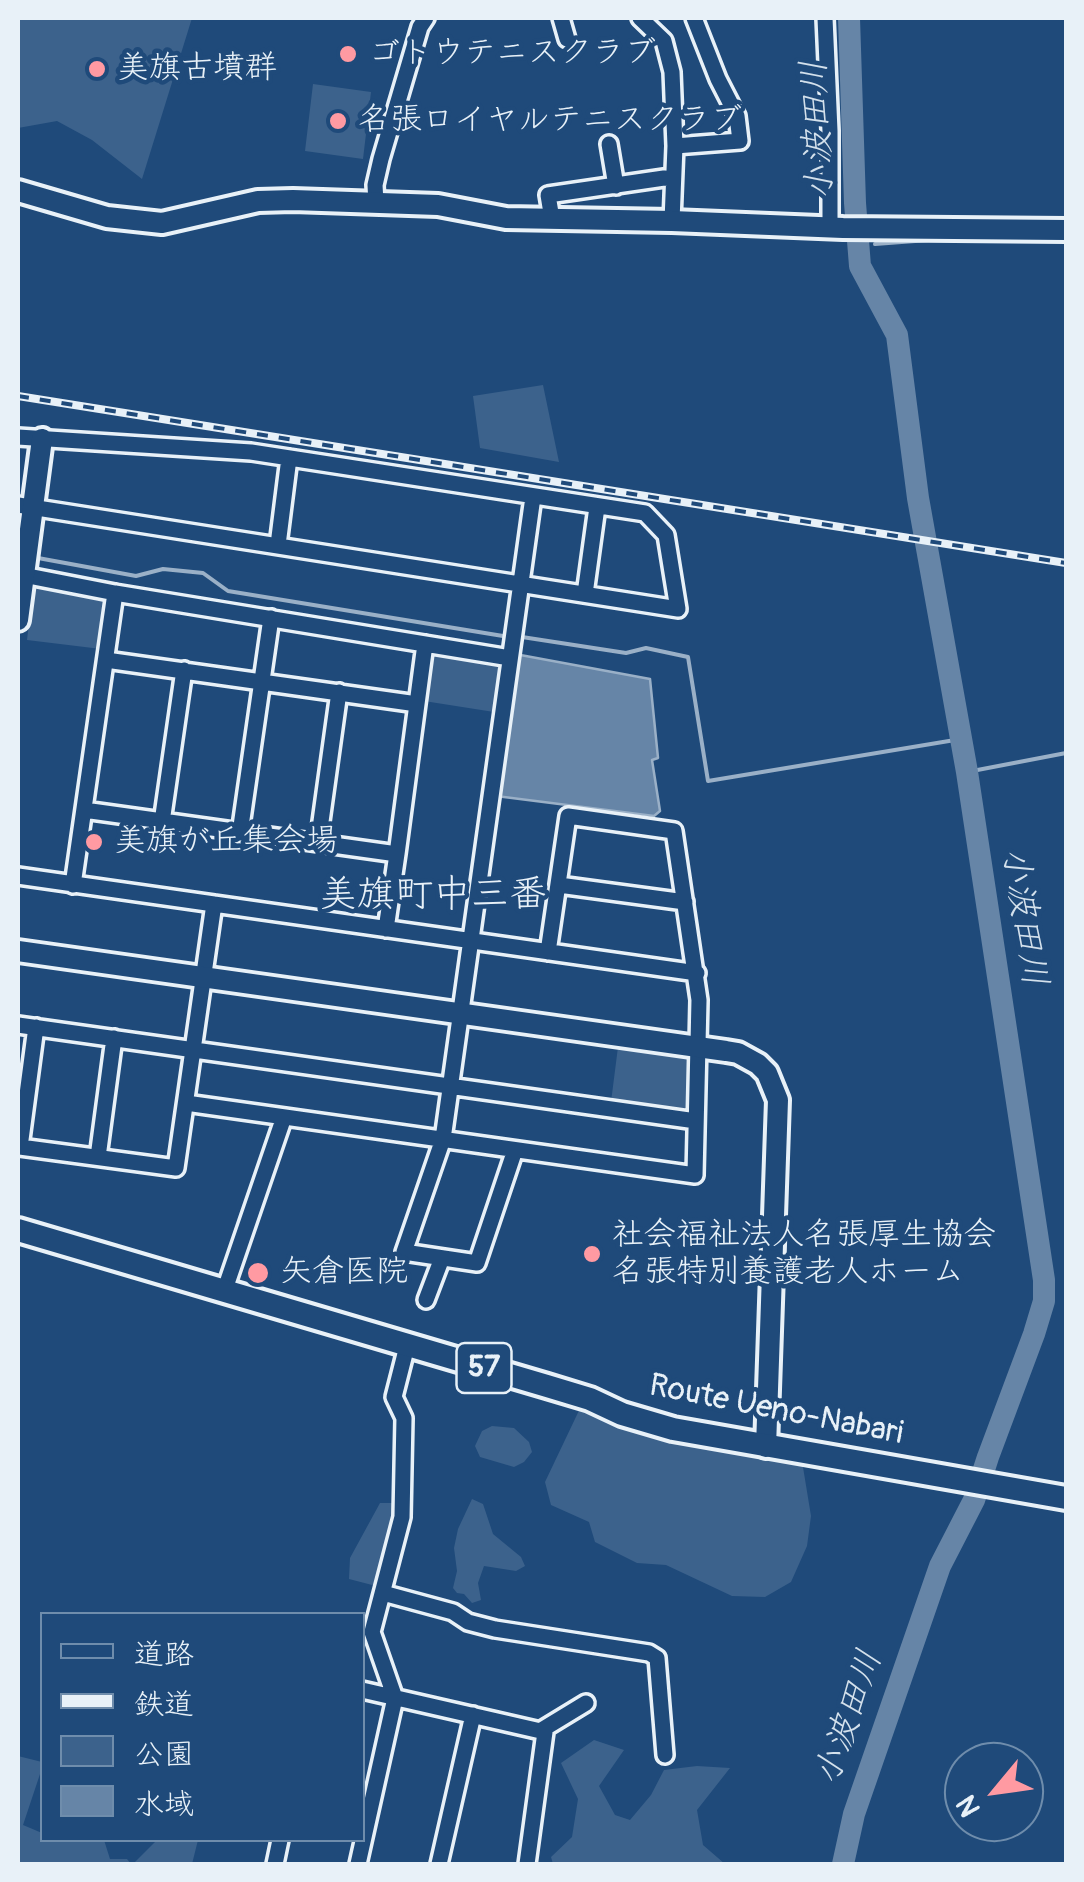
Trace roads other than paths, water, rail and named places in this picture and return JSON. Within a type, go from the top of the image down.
[{"type":"main road","name":"Route Ueno-Nabari","points":[[18,1230],[548,1386],[673,1429],[1066,1498]]},
{"type":"street","points":[[376,203],[381,159],[426,18]]},
{"type":"street","points":[[562,18],[567,39]]},
{"type":"street","points":[[640,18],[659,34],[668,50],[672,72],[672,221]]},
{"type":"street","points":[[675,146],[740,141],[736,116],[694,18]]},
{"type":"street","points":[[825,18],[836,228]]},
{"type":"street","points":[[610,144],[616,186]]},
{"type":"street","points":[[552,220],[548,196],[673,179]]},
{"type":"street","points":[[18,192],[144,223],[177,220],[258,201],[438,205],[506,218],[552,220],[1066,230]]},
{"type":"street","points":[[18,437],[251,452],[648,515],[666,534],[678,609],[26,507]]},
{"type":"street","points":[[18,620],[26,507],[42,439]]},
{"type":"street","points":[[278,545],[290,458]]},
{"type":"street","points":[[516,1150],[477,1263],[404,1252],[442,1139],[533,497]]},
{"type":"street","points":[[586,594],[597,507]]},
{"type":"street","points":[[21,575],[115,594],[510,658]]},
{"type":"street","points":[[74,885],[115,594]]},
{"type":"street","points":[[240,832],[271,618]]},
{"type":"street","points":[[386,929],[426,644]]},
{"type":"street","points":[[106,660],[417,704]]},
{"type":"street","points":[[162,822],[184,670]]},
{"type":"street","points":[[318,843],[339,692]]},
{"type":"street","points":[[84,810],[397,854]]},
{"type":"street","points":[[186,1104],[695,1175],[699,1000],[674,831],[568,816],[548,952]]},
{"type":"street","points":[[18,876],[696,973]]},
{"type":"street","points":[[558,885],[686,902]]},
{"type":"street","points":[[36,1027],[20,1146],[176,1168],[214,904]]},
{"type":"street","points":[[18,951],[738,1053],[758,1064],[767,1073],[778,1100],[766,1447]]},
{"type":"street","points":[[18,1024],[696,1121]]},
{"type":"street","points":[[98,1157],[114,1038]]},
{"type":"street","points":[[224,1292],[284,1118]]},
{"type":"street","points":[[426,1300],[442,1258]]},
{"type":"street","points":[[365,1833],[395,1698],[372,1632],[402,1517],[404,1418],[394,1397],[406,1346]]},
{"type":"street","points":[[383,1593],[453,1612],[468,1622],[495,1629],[657,1658],[664,1755]]},
{"type":"street","points":[[365,1691],[545,1732],[526,1864]]},
{"type":"street","points":[[540,1731],[586,1703]]},
{"type":"street","points":[[439,1864],[474,1715]]},
{"type":"water","points":[[515,654],[650,679],[658,758],[652,760],[660,811],[654,816],[496,796]]},
{"type":"waterway","name":"小波田川","points":[[843,1864],[854,1814],[940,1566],[974,1500],[1044,1301],[1044,1280],[967,772],[918,498],[897,335],[860,266],[849,18]]},
{"type":"waterway","points":[[875,244],[942,239]]},
{"type":"waterway","points":[[38,558],[136,576],[163,569],[203,573],[228,591],[503,636]]},
{"type":"waterway","points":[[522,637],[626,653],[646,648],[688,657],[708,781],[961,739]]},
{"type":"waterway","points":[[967,772],[1066,753]]},
{"type":"railway","points":[[18,396],[1066,563]]},
{"type":"place","name":"ゴトウテニスクラブ","points":[[348,54]]},
{"type":"place","name":"美旗古墳群","points":[[97,69]]},
{"type":"place","name":"名張ロイヤルテニスクラブ","points":[[338,121]]},
{"type":"place","name":"美旗が丘集会場","points":[[94,842]]},
{"type":"place","name":"社会福祉法人名張厚生協会 名張特別養護老人ホーム","points":[[592,1254]]},
{"type":"place","name":"矢倉医院","points":[[258,1273]]},
{"type":"district","name":"美旗町中三番","points":[[433,896]]}]
